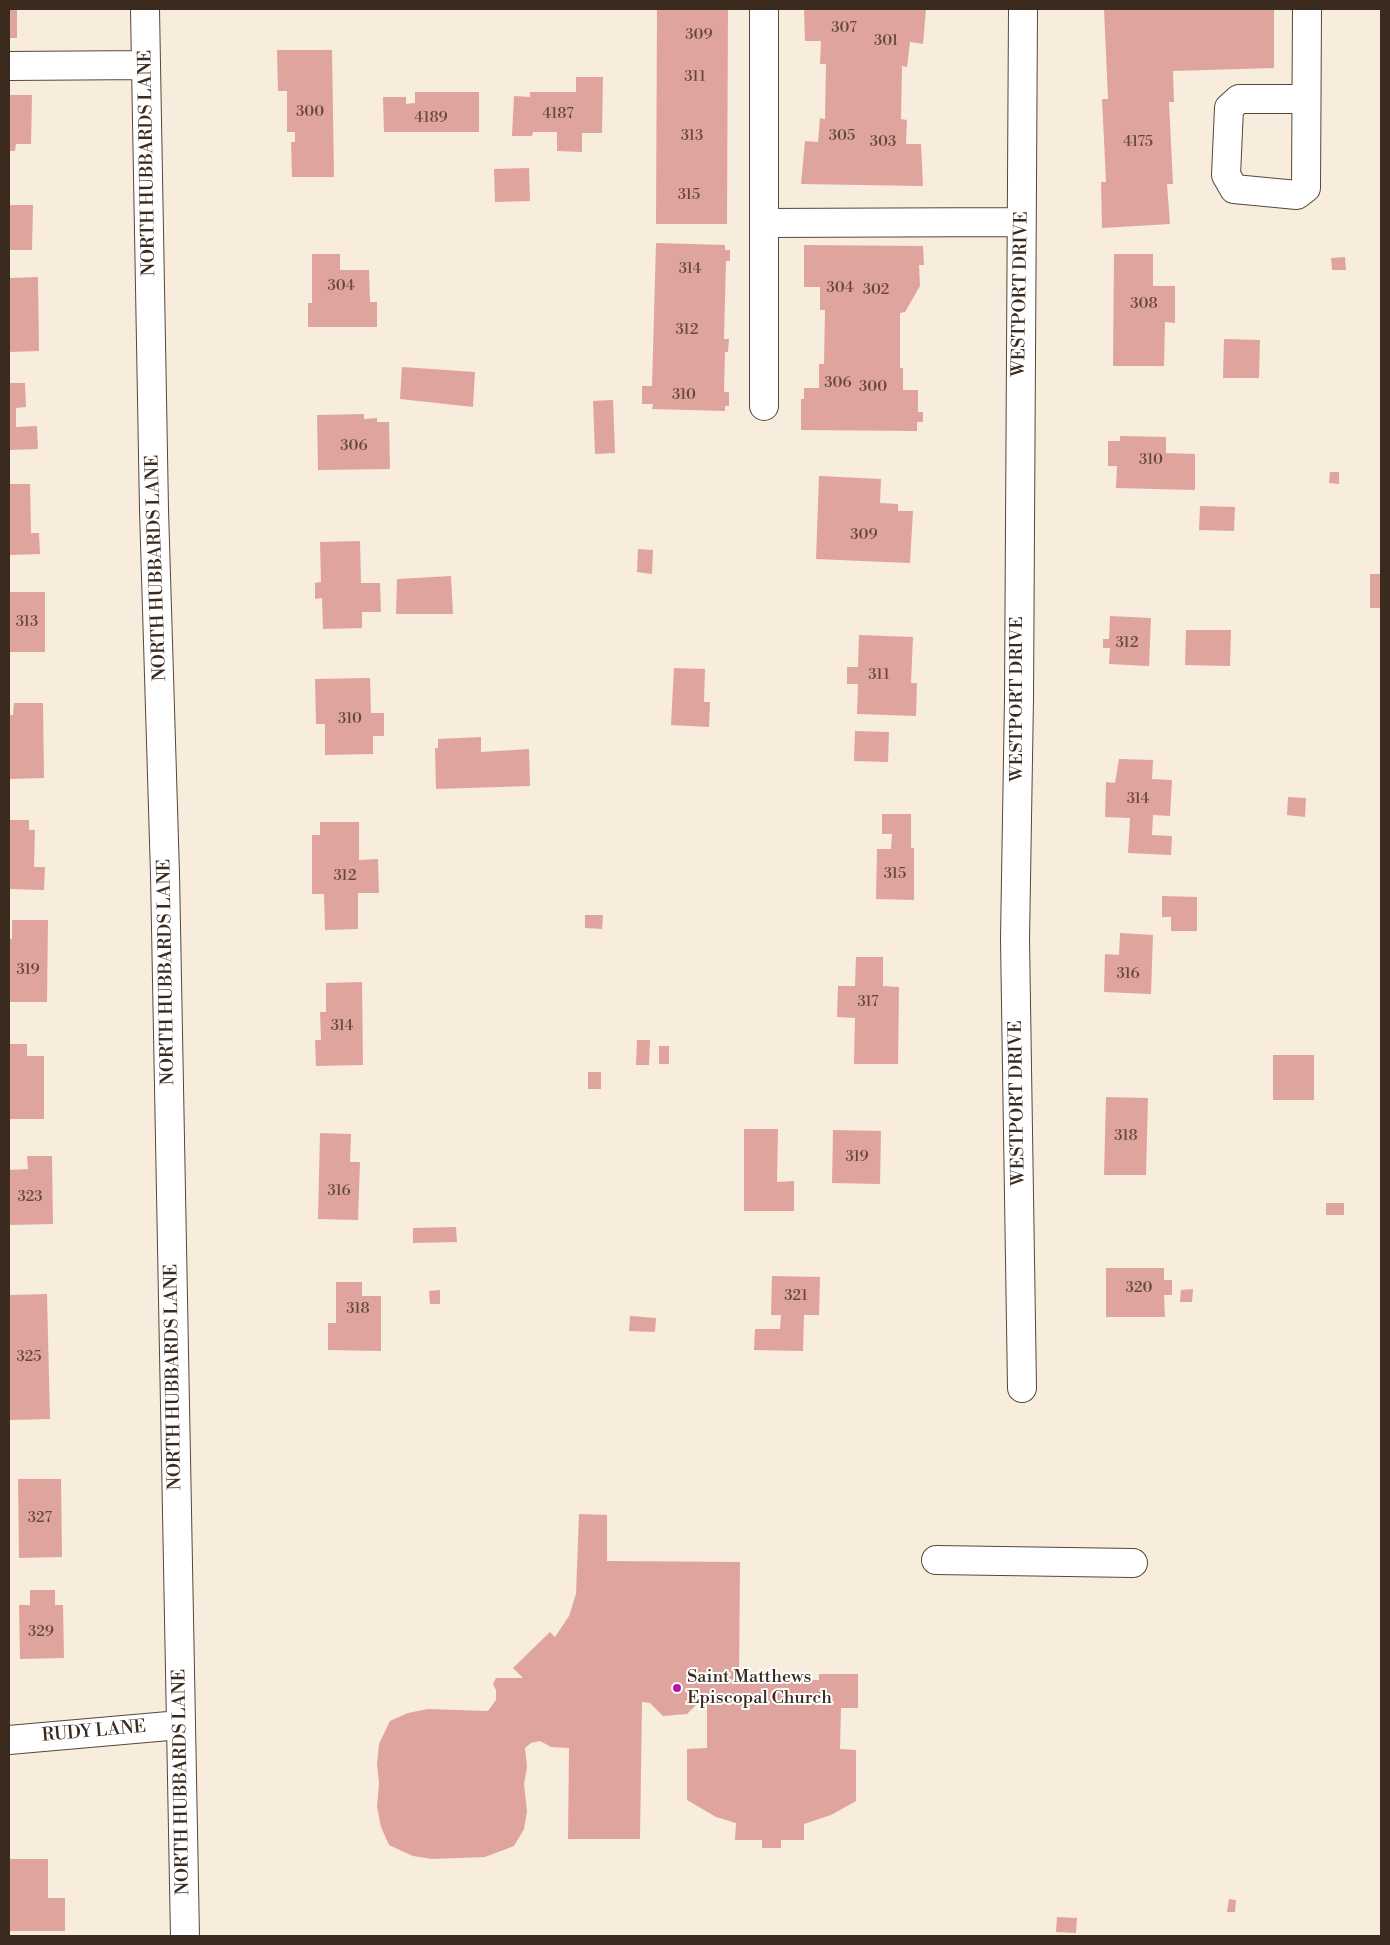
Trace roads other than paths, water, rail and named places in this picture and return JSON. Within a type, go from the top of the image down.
[{"type":"street","name":"NORTH HUBBARDS LANE","points":[[145,9],[154,510],[165,874],[185,1936]]},
{"type":"street","name":"WESTPORT DRIVE","points":[[1022,1388],[1015,938],[1019,698],[1023,9]]},
{"type":"street","points":[[1306,99],[1307,9]]},
{"type":"street","points":[[764,12],[764,406]]},
{"type":"street","points":[[9,66],[146,65]]},
{"type":"street","points":[[764,224],[1021,222]]},
{"type":"street","points":[[936,1560],[1133,1563]]},
{"type":"street","name":"RUDY LANE","points":[[9,1740],[180,1725]]},
{"type":"place","name":"Saint Matthews Episcopal Church","points":[[677,1688]]}]
